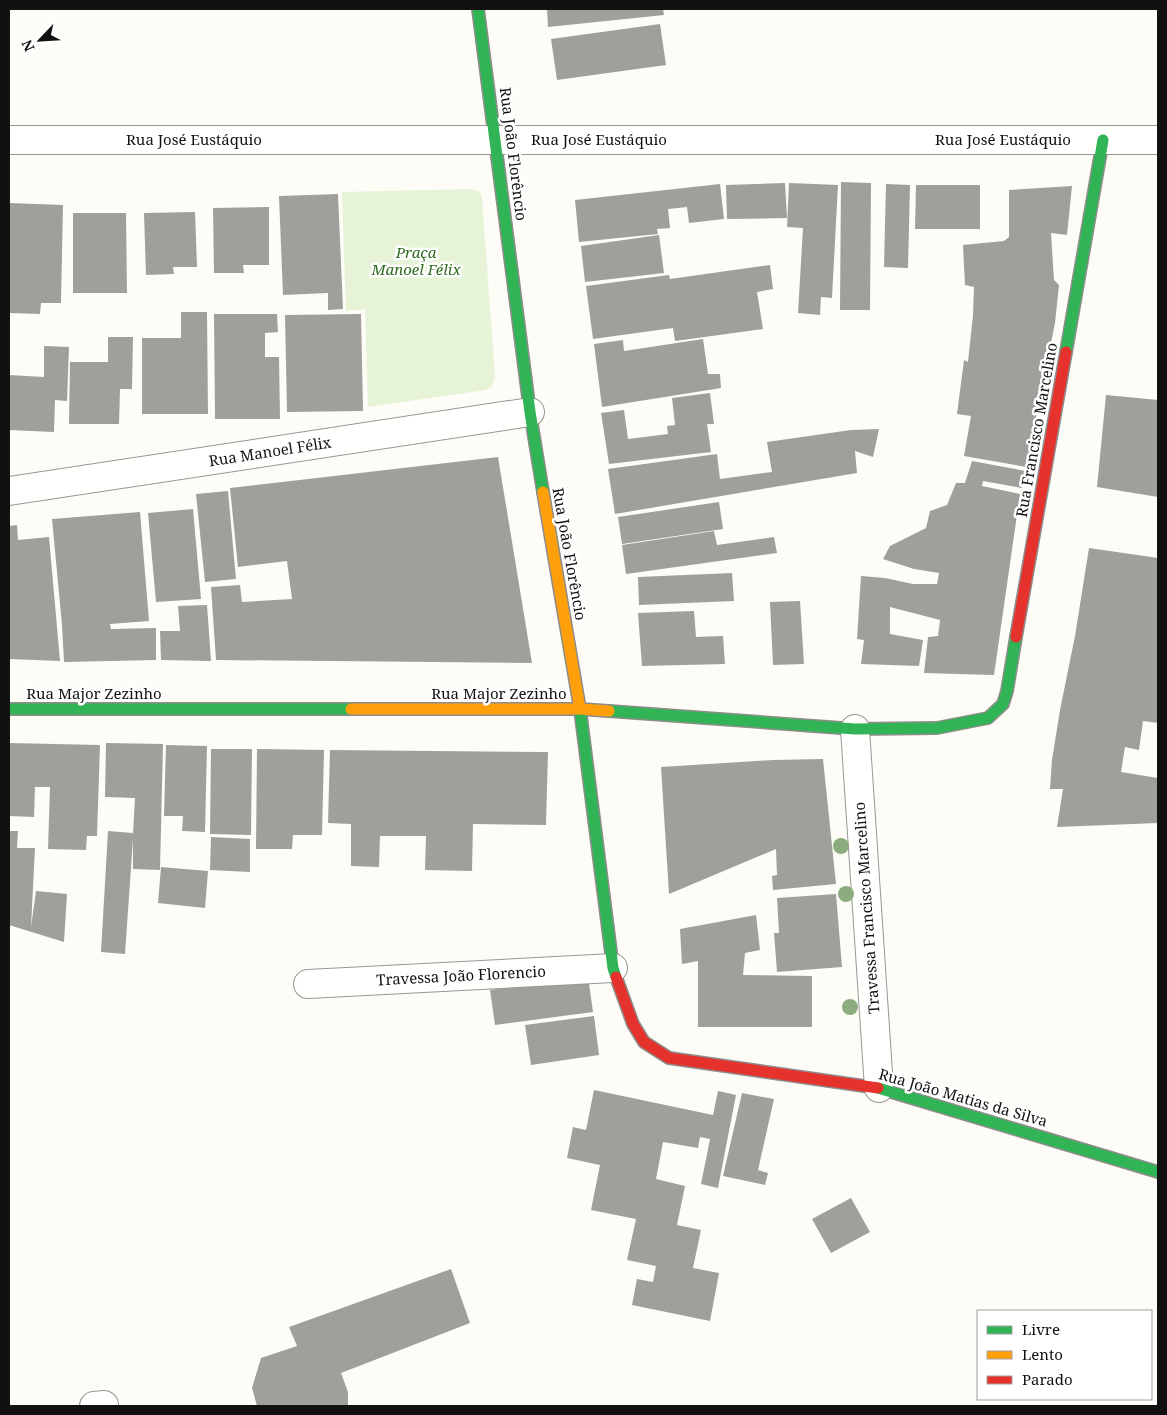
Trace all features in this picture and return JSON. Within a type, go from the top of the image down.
[{"type":"street","name":"Rua João Florêncio","points":[[478,9],[530,412],[580,709],[613,968],[633,1024],[644,1042],[669,1058],[696,1063]]},
{"type":"street","name":"Rua José Eustáquio","points":[[9,140],[1158,140]]},
{"type":"street","name":"Rua Francisco Marcelino","points":[[988,718],[1003,704],[1007,691],[1103,140]]},
{"type":"street","name":"Rua Manoel Félix","points":[[9,491],[530,412]]},
{"type":"street","name":"Rua Major Zezinho","points":[[9,709],[580,709],[855,729],[937,728],[988,718]]},
{"type":"street","name":"Travessa Francisco Marcelino","points":[[855,729],[879,1088]]},
{"type":"street","name":"Travessa João Florencio","points":[[308,984],[613,968]]},
{"type":"street","name":"Rua João Matias da Silva","points":[[696,1063],[879,1088],[1158,1172]]},
{"type":"green space","name":"Praça Manoel Félix","points":[[470,189],[479,191],[482,197],[495,377],[492,386],[486,390],[368,407],[365,309],[346,311],[342,192]]},
{"type":"building","points":[[547,9],[663,9],[664,15],[548,27]]},
{"type":"building","points":[[660,24],[666,65],[557,80],[551,39]]},
{"type":"building","points":[[841,182],[871,183],[870,310],[840,310]]},
{"type":"building","points":[[785,183],[787,218],[727,219],[726,185]]},
{"type":"building","points":[[789,183],[838,185],[832,298],[821,297],[820,315],[798,313],[803,228],[787,227]]},
{"type":"building","points":[[720,184],[724,219],[689,223],[687,207],[668,209],[670,228],[657,229],[658,234],[579,242],[575,200]]},
{"type":"building","points":[[886,184],[910,185],[908,268],[884,267]]},
{"type":"building","points":[[916,185],[980,185],[980,229],[915,229]]},
{"type":"building","points":[[1072,186],[1067,235],[1051,233],[1054,280],[1059,285],[1055,323],[1026,467],[964,456],[971,416],[957,414],[964,360],[968,362],[974,287],[965,285],[963,245],[1004,241],[1009,237],[1009,190]]},
{"type":"building","points":[[338,194],[343,309],[328,310],[328,293],[283,295],[279,196]]},
{"type":"building","points":[[9,203],[63,205],[61,303],[41,303],[40,314],[9,313]]},
{"type":"building","points":[[269,207],[269,265],[243,265],[244,273],[214,273],[213,208]]},
{"type":"building","points":[[195,212],[197,267],[173,267],[174,274],[146,275],[144,213]]},
{"type":"building","points":[[73,213],[126,213],[127,293],[73,293]]},
{"type":"building","points":[[659,235],[664,273],[585,282],[581,246]]},
{"type":"building","points":[[770,265],[773,289],[757,292],[763,329],[675,341],[673,328],[593,339],[586,286],[669,275],[670,279]]},
{"type":"building","points":[[181,312],[207,312],[208,414],[142,414],[142,338],[181,338]]},
{"type":"building","points":[[214,314],[277,314],[278,332],[265,333],[265,357],[279,357],[280,419],[215,419]]},
{"type":"building","points":[[361,314],[363,411],[287,412],[285,315]]},
{"type":"building","points":[[108,337],[133,337],[132,389],[120,389],[119,424],[69,424],[70,362],[108,362]]},
{"type":"building","points":[[703,339],[708,374],[720,374],[721,388],[602,407],[594,344],[623,340],[624,351]]},
{"type":"building","points":[[44,346],[69,347],[67,401],[55,400],[54,432],[9,430],[9,375],[44,377]]},
{"type":"building","points":[[710,393],[714,424],[707,424],[711,452],[609,464],[601,413],[624,410],[628,439],[668,434],[667,426],[675,425],[672,398]]},
{"type":"building","points":[[1106,395],[1158,400],[1158,497],[1097,487]]},
{"type":"building","points":[[879,429],[873,457],[855,451],[857,473],[615,514],[608,469],[717,454],[720,479],[772,472],[767,442],[851,430]]},
{"type":"building","points":[[498,457],[532,663],[216,660],[211,587],[240,585],[242,602],[292,599],[287,561],[238,567],[230,488]]},
{"type":"building","points":[[972,461],[1026,471],[1022,488],[983,481],[982,486],[1020,494],[994,675],[924,673],[928,637],[938,636],[940,620],[890,607],[890,634],[923,640],[919,666],[861,664],[864,640],[857,639],[861,576],[885,578],[913,584],[937,584],[939,573],[914,569],[883,559],[890,546],[926,528],[930,511],[947,505],[956,483],[965,483]]},
{"type":"building","points":[[228,491],[236,579],[205,582],[196,494]]},
{"type":"building","points":[[719,502],[723,529],[622,544],[618,517]]},
{"type":"building","points":[[193,509],[201,599],[156,602],[148,513]]},
{"type":"building","points":[[140,512],[149,621],[110,624],[111,629],[156,628],[156,660],[64,662],[52,519]]},
{"type":"building","points":[[17,525],[18,540],[49,537],[60,661],[9,659],[9,526]]},
{"type":"building","points":[[714,531],[717,545],[774,537],[777,553],[626,574],[622,545]]},
{"type":"building","points":[[1089,548],[1158,558],[1158,723],[1143,721],[1139,750],[1125,747],[1121,772],[1158,778],[1158,823],[1057,827],[1063,789],[1050,789],[1052,760]]},
{"type":"building","points":[[732,573],[734,601],[639,605],[638,577]]},
{"type":"building","points":[[800,601],[804,664],[773,665],[770,602]]},
{"type":"building","points":[[207,605],[211,661],[161,660],[160,631],[180,631],[178,606]]},
{"type":"building","points":[[694,611],[696,637],[723,636],[725,664],[642,666],[638,613]]},
{"type":"building","points":[[9,743],[100,745],[97,836],[87,836],[86,850],[48,849],[50,787],[35,787],[34,817],[9,816]]},
{"type":"building","points":[[106,743],[163,744],[160,870],[133,869],[133,839],[125,954],[101,952],[108,831],[133,833],[135,798],[105,797]]},
{"type":"building","points":[[166,745],[207,746],[205,832],[182,831],[183,816],[164,816]]},
{"type":"building","points":[[211,749],[252,749],[251,835],[210,834]]},
{"type":"building","points":[[257,749],[324,750],[322,835],[293,835],[292,849],[256,849]]},
{"type":"building","points":[[330,750],[548,752],[546,825],[473,824],[472,871],[425,870],[426,836],[380,836],[379,867],[351,866],[351,824],[328,823]]},
{"type":"building","points":[[823,759],[836,884],[773,890],[772,876],[777,875],[776,849],[669,894],[661,767]]},
{"type":"building","points":[[9,831],[18,831],[17,848],[35,848],[31,927],[36,891],[67,894],[64,942],[9,925]]},
{"type":"building","points":[[211,837],[250,839],[250,872],[210,870]]},
{"type":"building","points":[[161,867],[208,871],[205,908],[158,903]]},
{"type":"building","points":[[836,894],[842,967],[777,972],[774,933],[779,933],[777,898]]},
{"type":"building","points":[[756,915],[760,950],[745,953],[743,975],[812,976],[812,1027],[698,1027],[698,961],[682,964],[680,929]]},
{"type":"building","points":[[588,976],[593,1012],[495,1025],[490,990]]},
{"type":"building","points":[[594,1016],[599,1055],[531,1065],[525,1025]]},
{"type":"building","points":[[594,1090],[713,1115],[718,1091],[736,1095],[718,1188],[701,1184],[710,1139],[700,1137],[698,1148],[663,1142],[656,1179],[685,1186],[677,1225],[701,1230],[693,1268],[719,1273],[710,1321],[632,1305],[637,1279],[653,1282],[656,1266],[627,1260],[636,1219],[591,1210],[600,1165],[567,1158],[573,1127],[586,1130]]},
{"type":"building","points":[[742,1093],[774,1099],[758,1170],[768,1173],[765,1185],[723,1176]]},
{"type":"building","points":[[851,1198],[870,1232],[831,1253],[812,1219]]},
{"type":"building","points":[[451,1269],[470,1323],[341,1373],[348,1392],[348,1406],[257,1406],[252,1388],[261,1358],[297,1346],[289,1327]]},
{"type":"traffic: fast","points":[[478,9],[530,412],[543,492]]},
{"type":"traffic: fast","points":[[1066,352],[1103,140]]},
{"type":"traffic: fast","points":[[609,711],[855,729],[937,728],[988,718],[1003,704],[1016,637]]},
{"type":"traffic: fast","points":[[9,709],[351,709]]},
{"type":"traffic: fast","points":[[580,709],[613,968],[616,977]]},
{"type":"traffic: fast","points":[[878,1088],[1158,1172]]},
{"type":"traffic: slow","points":[[543,492],[580,709]]},
{"type":"traffic: slow","points":[[351,709],[580,709],[609,711]]},
{"type":"traffic: jam","points":[[1016,637],[1066,352]]},
{"type":"traffic: jam","points":[[616,977],[633,1024],[644,1042],[669,1058],[878,1088]]}]
